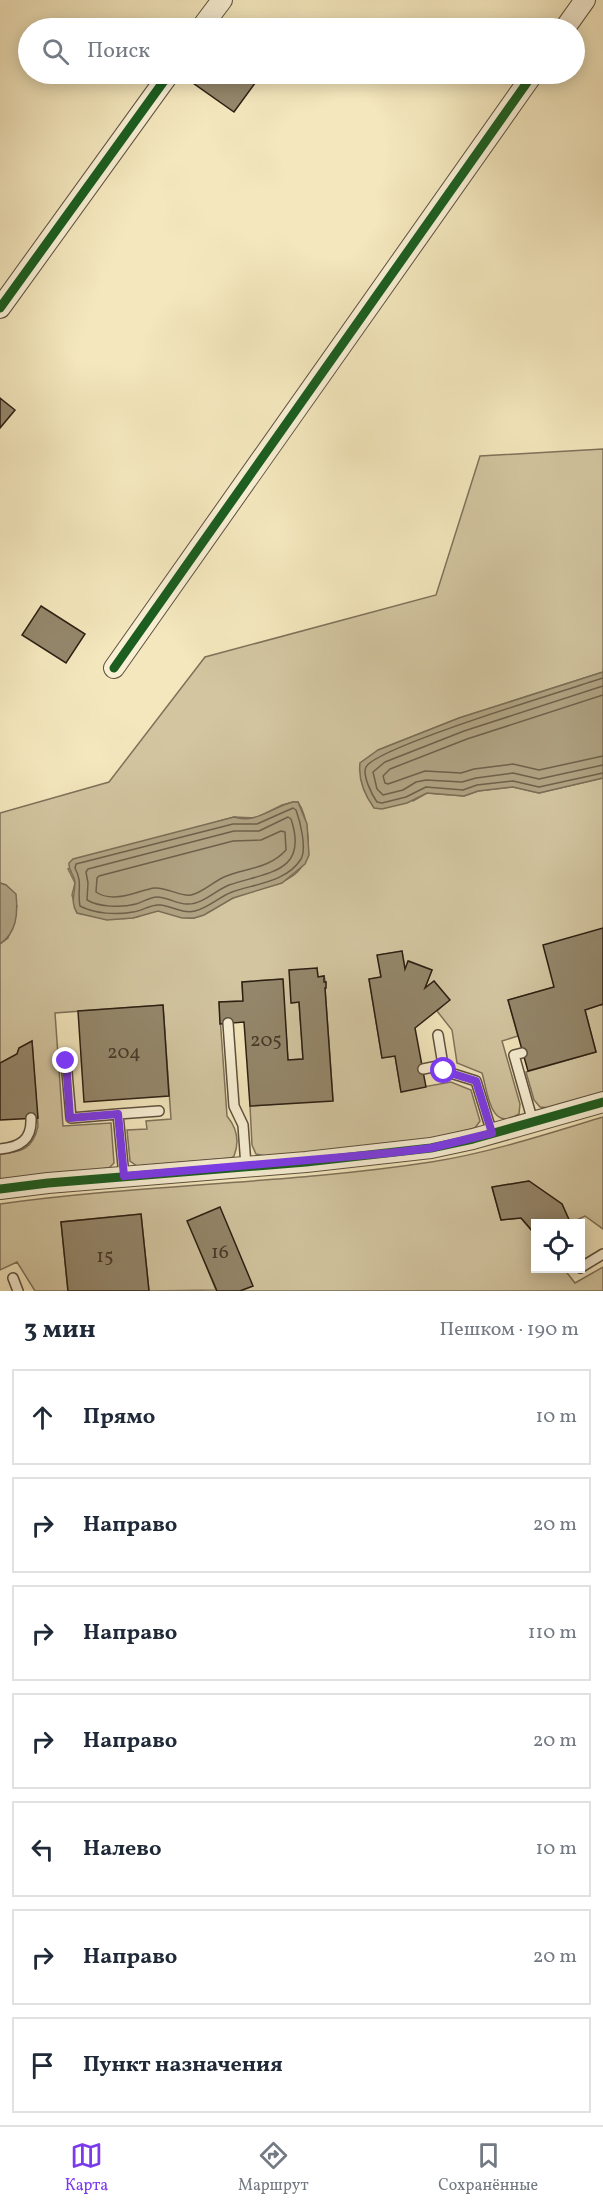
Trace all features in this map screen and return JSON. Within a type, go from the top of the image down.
[{"type":"street","points":[[208,18],[222,0]]},
{"type":"street","points":[[572,18],[585,0]]},
{"type":"street","points":[[0,308],[162,84]]},
{"type":"street","points":[[114,668],[526,84]]},
{"type":"street","points":[[0,1190],[48,1183],[410,1151],[492,1133],[603,1102]]},
{"type":"lane","points":[[228,1023],[234,1106],[243,1125],[246,1166]]},
{"type":"lane","points":[[438,1035],[444,1071],[476,1081],[492,1133]]},
{"type":"lane","points":[[522,1053],[514,1055],[533,1122]]},
{"type":"lane","points":[[66,1061],[70,1118],[159,1111]]},
{"type":"lane","points":[[423,1069],[443,1065]]},
{"type":"lane","points":[[118,1114],[124,1176]]},
{"type":"lane","points":[[0,1149],[19,1146],[26,1140],[30,1134],[31,1118]]},
{"type":"lane","points":[[585,1265],[603,1254]]},
{"type":"lane","points":[[13,1278],[18,1291]]},
{"type":"shaded area","points":[[603,449],[603,672],[459,718],[378,750],[413,801],[427,793],[464,796],[478,791],[513,787],[539,793],[603,778],[603,928],[554,987],[508,1000],[518,1036],[502,1041],[520,1104],[519,1114],[509,1119],[496,1115],[489,1100],[482,1073],[457,1063],[452,1030],[437,1011],[449,1000],[434,981],[425,988],[432,970],[409,961],[405,969],[402,951],[378,955],[381,977],[369,979],[382,1058],[395,1056],[401,1091],[451,1082],[471,1090],[480,1121],[475,1128],[430,1139],[388,1145],[266,1156],[256,1154],[252,1145],[250,1106],[333,1100],[326,983],[324,976],[318,977],[317,968],[292,1003],[299,1002],[303,1059],[288,1060],[282,979],[242,982],[243,1001],[219,1002],[227,1116],[233,1125],[237,1140],[234,1156],[137,1166],[130,1161],[127,1130],[147,1129],[146,1121],[171,1119],[163,1005],[55,1013],[63,1126],[111,1123],[114,1163],[109,1168],[0,1181],[0,1154],[25,1148],[33,1140],[38,1126],[32,1041],[19,1048],[17,1054],[0,1063],[0,944],[8,938],[17,906],[6,885],[0,883],[0,813],[109,782],[205,657],[436,595],[480,456]],"holes":[[[298,802],[306,823],[307,854],[302,866],[294,875],[283,881],[231,899],[194,918],[158,911],[125,918],[77,913],[72,895],[75,883],[68,869],[159,838],[234,817],[256,818],[282,805]]]},
{"type":"shaded area","points":[[603,1004],[603,1092],[550,1108],[540,1107],[534,1100],[526,1072],[596,1052],[585,1010]]},
{"type":"shaded area","points":[[603,1117],[603,1229],[585,1216],[579,1219],[568,1219],[562,1204],[529,1181],[492,1187],[501,1220],[521,1218],[531,1230],[531,1273],[567,1273],[575,1283],[603,1267],[603,1291],[240,1291],[252,1286],[188,1221],[216,1290],[149,1291],[141,1214],[61,1222],[68,1291],[35,1291],[17,1262],[0,1270],[0,1204],[54,1197],[377,1169],[453,1158]]},
{"type":"water","points":[[603,672],[603,778],[539,793],[513,787],[478,791],[464,796],[427,793],[407,803],[382,809],[374,808],[367,797],[362,787],[360,763],[378,750],[459,718]]},
{"type":"water","points":[[298,802],[307,824],[309,855],[305,864],[282,883],[233,898],[204,915],[194,918],[182,918],[158,911],[133,918],[107,920],[77,913],[73,902],[75,882],[69,866],[73,859],[234,817],[242,819],[257,817]]},
{"type":"water","points":[[0,883],[16,894],[17,909],[13,928],[0,944]]},
{"type":"building","points":[[194,84],[254,84],[234,112]]},
{"type":"building","points":[[0,398],[15,410],[0,428]]},
{"type":"building","points":[[41,606],[85,634],[66,663],[22,635]]},
{"type":"building","points":[[603,928],[603,1004],[585,1010],[596,1052],[528,1071],[508,1000],[554,987],[543,945]]},
{"type":"building","points":[[402,951],[405,969],[408,961],[432,970],[425,988],[434,981],[450,1000],[415,1028],[426,1087],[401,1092],[395,1056],[382,1058],[369,979],[381,977],[377,955]]},
{"type":"building","points":[[317,968],[318,977],[324,976],[324,982],[326,982],[333,1101],[250,1106],[244,1022],[220,1024],[219,1002],[243,1001],[242,982],[283,979],[288,1060],[303,1059],[299,1002],[291,1003],[289,970]]},
{"type":"building","points":[[163,1005],[169,1096],[84,1102],[78,1011]]},
{"type":"building","points":[[32,1041],[38,1118],[0,1120],[0,1063],[17,1054],[19,1048]]},
{"type":"building","points":[[529,1181],[562,1204],[569,1219],[531,1219],[531,1229],[521,1218],[501,1220],[492,1187]]},
{"type":"building","points":[[220,1207],[253,1286],[240,1291],[217,1291],[187,1221]]},
{"type":"building","points":[[141,1214],[149,1291],[68,1291],[61,1222]]},
{"type":"cycle path","points":[[0,308],[162,84]]},
{"type":"cycle path","points":[[114,668],[526,84]]},
{"type":"cycle path","points":[[0,1189],[306,1162],[431,1148],[473,1139],[603,1102]]},
{"type":"route","points":[[66,1061],[70,1118],[118,1114],[124,1176],[389,1153],[431,1148],[492,1133],[476,1081],[444,1071]]}]
